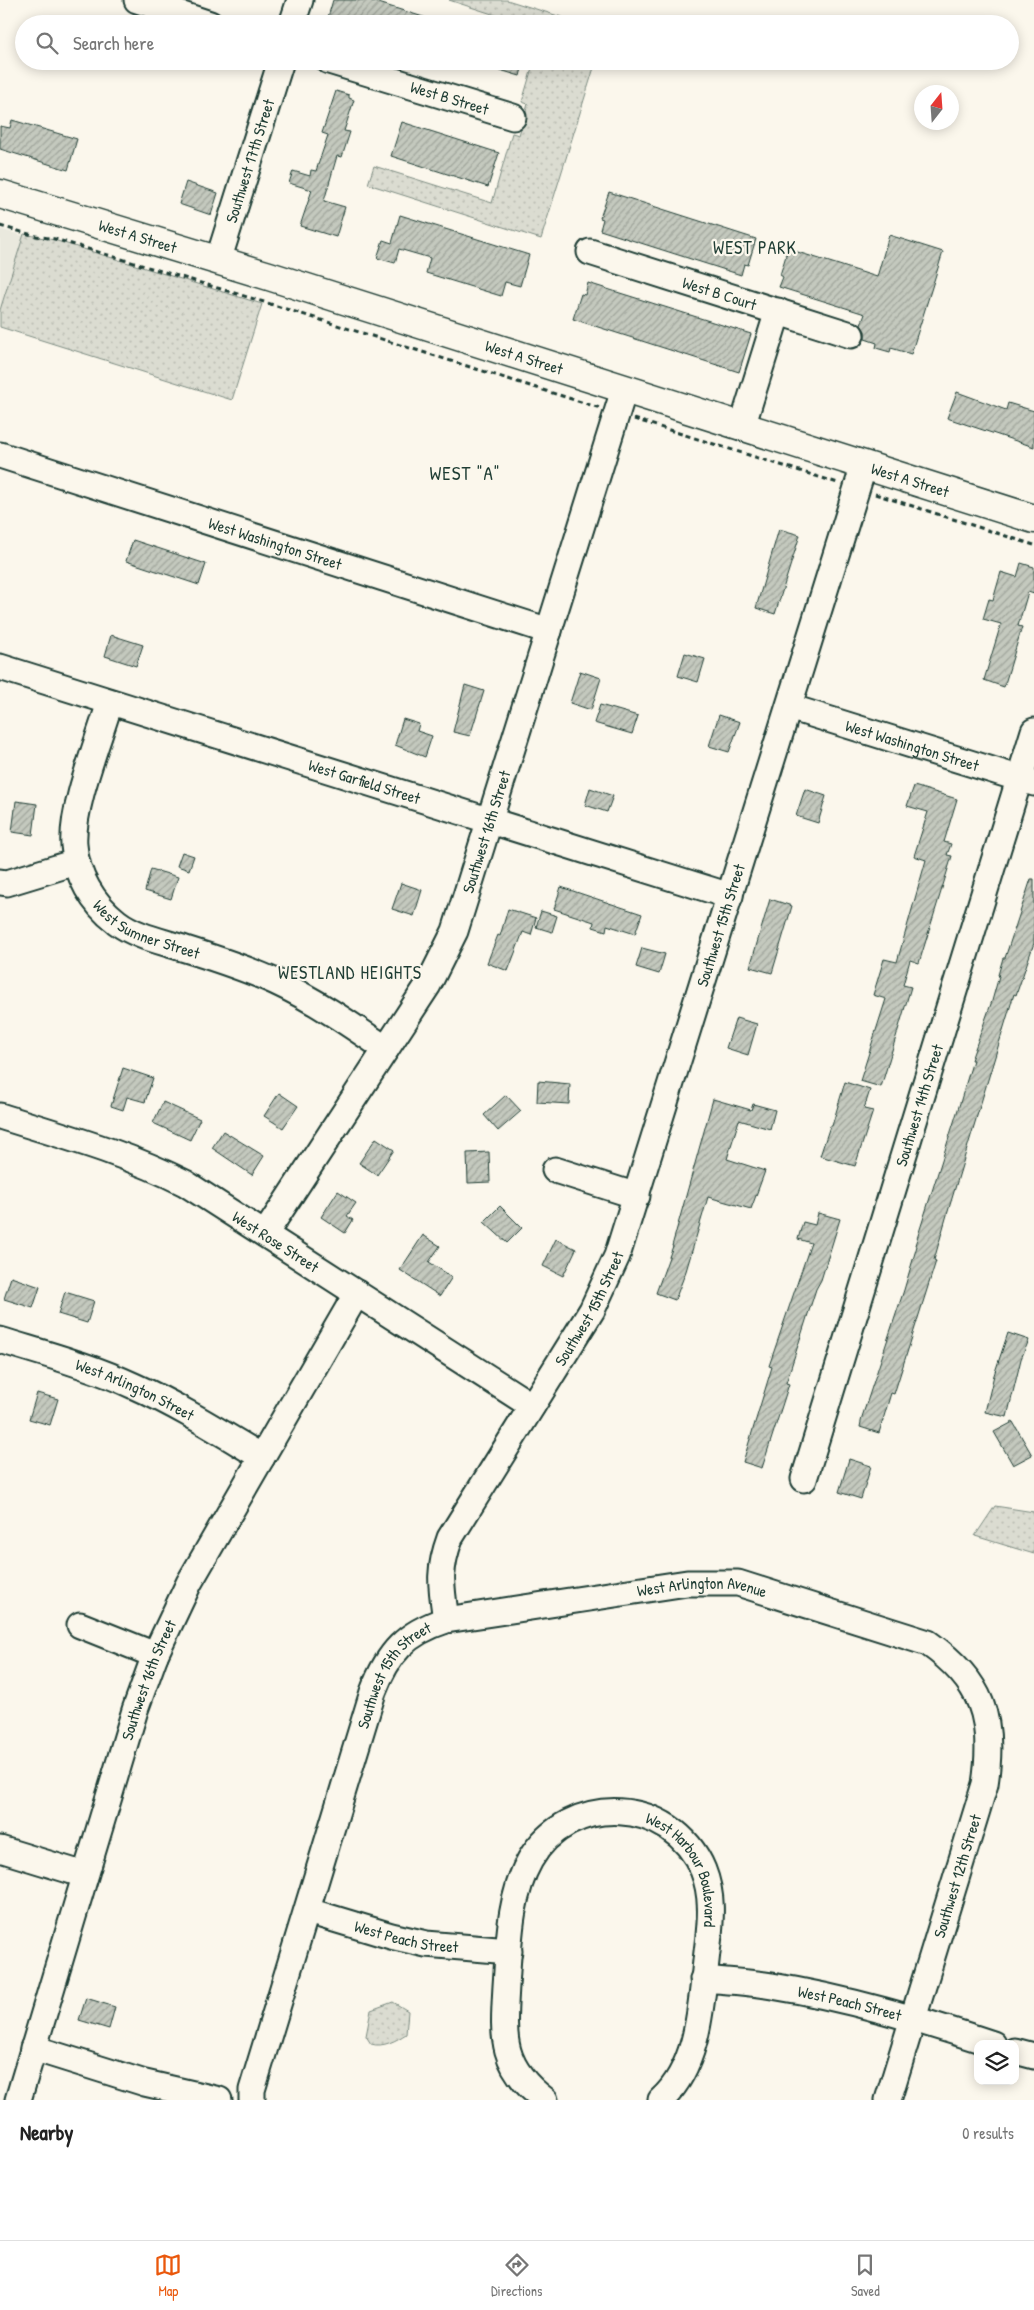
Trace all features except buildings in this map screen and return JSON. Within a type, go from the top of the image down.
[{"type":"main road","name":"West A Street","points":[[4,193],[218,260],[621,401],[742,427],[1034,519]]},
{"type":"street","points":[[136,0],[182,15]]},
{"type":"street","points":[[295,15],[300,0]]},
{"type":"street","name":"Southwest 17th Street","points":[[218,260],[278,70]]},
{"type":"street","name":"West B Street","points":[[359,70],[513,117]]},
{"type":"street","name":"West B Court","points":[[590,252],[851,335]]},
{"type":"street","points":[[742,427],[778,311]]},
{"type":"street","name":"Southwest 16th Street","points":[[265,1234],[443,959],[455,931],[621,401]]},
{"type":"street","name":"West Washington Street","points":[[0,456],[549,631]]},
{"type":"street","name":"Southwest 15th Street","points":[[252,2100],[252,2090],[381,1670],[398,1646],[414,1633],[446,1620],[440,1586],[442,1560],[454,1530],[601,1293],[618,1256],[864,465]]},
{"type":"street","name":"West Garfield Street","points":[[0,667],[730,896]]},
{"type":"street","name":"West Sumner Street","points":[[110,702],[75,822],[74,843],[76,862],[87,888],[100,907],[118,923],[144,936],[238,966],[276,982],[316,1003],[386,1049]]},
{"type":"street","name":"West Washington Street","points":[[789,707],[1027,781]]},
{"type":"street","name":"Southwest 14th Street","points":[[804,1479],[1027,781],[1034,731]]},
{"type":"street","points":[[0,882],[7,882],[76,862]]},
{"type":"street","name":"West Rose Street","points":[[0,1116],[117,1153],[185,1183],[532,1406]]},
{"type":"street","points":[[555,1170],[637,1196]]},
{"type":"street","name":"Southwest 16th Street","points":[[18,2100],[135,1710],[155,1655],[189,1583],[357,1293]]},
{"type":"street","name":"West Arlington Street","points":[[0,1340],[86,1367],[133,1385],[174,1405],[262,1457]]},
{"type":"street","name":"West Arlington Avenue","points":[[446,1620],[687,1583],[738,1584],[908,1635],[928,1643],[949,1658]]},
{"type":"street","points":[[80,1625],[155,1655]]},
{"type":"street","name":"Southwest 12th Street","points":[[888,2100],[985,1784],[989,1757],[988,1730],[980,1701],[966,1676],[949,1658]]},
{"type":"street","name":"West Harbour Boulevard","points":[[545,2100],[521,2076],[510,2058],[504,2042],[509,1951],[515,1900],[530,1860],[542,1843],[562,1826],[581,1818],[605,1812],[635,1812],[664,1824],[680,1836],[703,1868],[707,1882],[711,1908],[696,2029],[684,2070],[673,2088],[661,2100]]},
{"type":"street","points":[[0,1849],[85,1875]]},
{"type":"street","name":"West Peach Street","points":[[308,1911],[391,1936],[426,1944],[509,1951]]},
{"type":"street","name":"West Peach Street","points":[[703,1979],[770,1986],[832,1998],[913,2018],[981,2040]]},
{"type":"street","points":[[33,2048],[145,2083],[219,2100]]},
{"type":"street","points":[[1019,2052],[1034,2056]]},
{"type":"path","points":[[0,226],[55,239],[264,302],[621,401],[838,483]]},
{"type":"path","points":[[874,494],[1034,545]]},
{"type":"shaded area","points":[[449,0],[507,0],[555,15],[495,15]]},
{"type":"shaded area","points":[[531,70],[593,70],[541,239],[368,184],[374,166],[492,203],[512,133],[519,135],[528,104],[522,102]]},
{"type":"shaded area","points":[[0,229],[24,236],[0,310]]},
{"type":"shaded area","points":[[24,234],[54,240],[262,304],[232,400],[0,327],[0,310]]},
{"type":"shaded area","points":[[995,1506],[1034,1512],[1034,1554],[975,1536]]},
{"type":"shaded area","points":[[393,2002],[408,2011],[406,2034],[385,2044],[371,2044],[366,2036],[371,2010]]},
{"type":"district","name":"WEST PARK","points":[[755,247]]},
{"type":"district","name":"WEST \"A\"","points":[[465,473]]},
{"type":"district","name":"WESTLAND HEIGHTS","points":[[350,972]]}]
